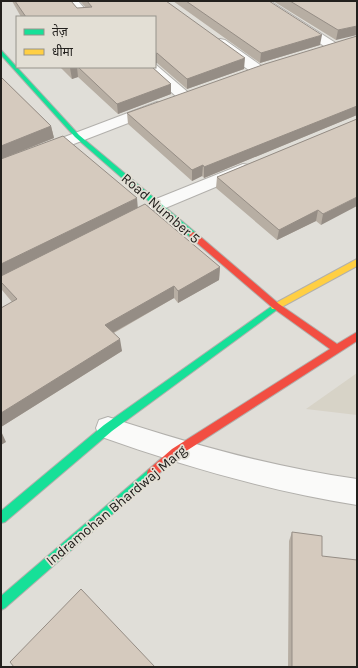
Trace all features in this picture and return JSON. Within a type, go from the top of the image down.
[{"type":"street","points":[[71,1],[85,16]]},
{"type":"street","points":[[262,1],[335,47]]},
{"type":"street","points":[[207,33],[265,68],[243,76]]},
{"type":"street","points":[[314,54],[350,43]]},
{"type":"street","name":"Road Number 5","points":[[1,52],[77,136],[276,306],[336,348]]},
{"type":"street","points":[[152,68],[185,97]]},
{"type":"street","points":[[1,167],[77,136],[200,92]]},
{"type":"street","points":[[157,205],[257,163]]},
{"type":"street","points":[[1,518],[108,428],[276,306],[357,262]]},
{"type":"street","name":"Indramohan Bhardwaj Marg","points":[[1,604],[176,452],[336,348],[357,336]]},
{"type":"street","points":[[108,428],[176,452],[249,471],[357,492]]},
{"type":"shaded area","points":[[357,373],[357,415],[306,409]]},
{"type":"building","points":[[15,1],[71,1],[77,8],[92,7],[87,1],[166,1],[245,58],[187,79],[156,54],[156,16],[25,16]]},
{"type":"building","points":[[186,1],[269,1],[322,35],[261,53]]},
{"type":"building","points":[[290,1],[357,1],[357,26],[338,30]]},
{"type":"building","points":[[357,36],[357,106],[204,167],[203,165],[192,170],[127,113],[265,64]]},
{"type":"building","points":[[79,68],[153,68],[171,84],[117,104]]},
{"type":"building","points":[[1,77],[51,126],[1,146]]},
{"type":"building","points":[[357,119],[357,197],[323,214],[318,210],[279,230],[217,177]]},
{"type":"building","points":[[63,136],[137,198],[1,264],[1,159]]},
{"type":"building","points":[[145,204],[220,267],[178,291],[174,286],[105,325],[120,339],[1,413],[1,308],[17,299],[1,282],[1,276]]},
{"type":"building","points":[[292,532],[322,536],[322,556],[357,560],[357,667],[292,667]]},
{"type":"building","points":[[81,589],[155,667],[14,667],[10,662]]},
{"type":"traffic: fast","points":[[1,52],[77,136],[193,235]]},
{"type":"traffic: fast","points":[[1,518],[108,428],[275,307]]},
{"type":"traffic: fast","points":[[1,604],[152,473]]},
{"type":"traffic: slow","points":[[275,307],[357,262]]},
{"type":"traffic: jam","points":[[193,235],[276,306],[336,348]]},
{"type":"traffic: jam","points":[[152,473],[176,452],[357,336]]}]
